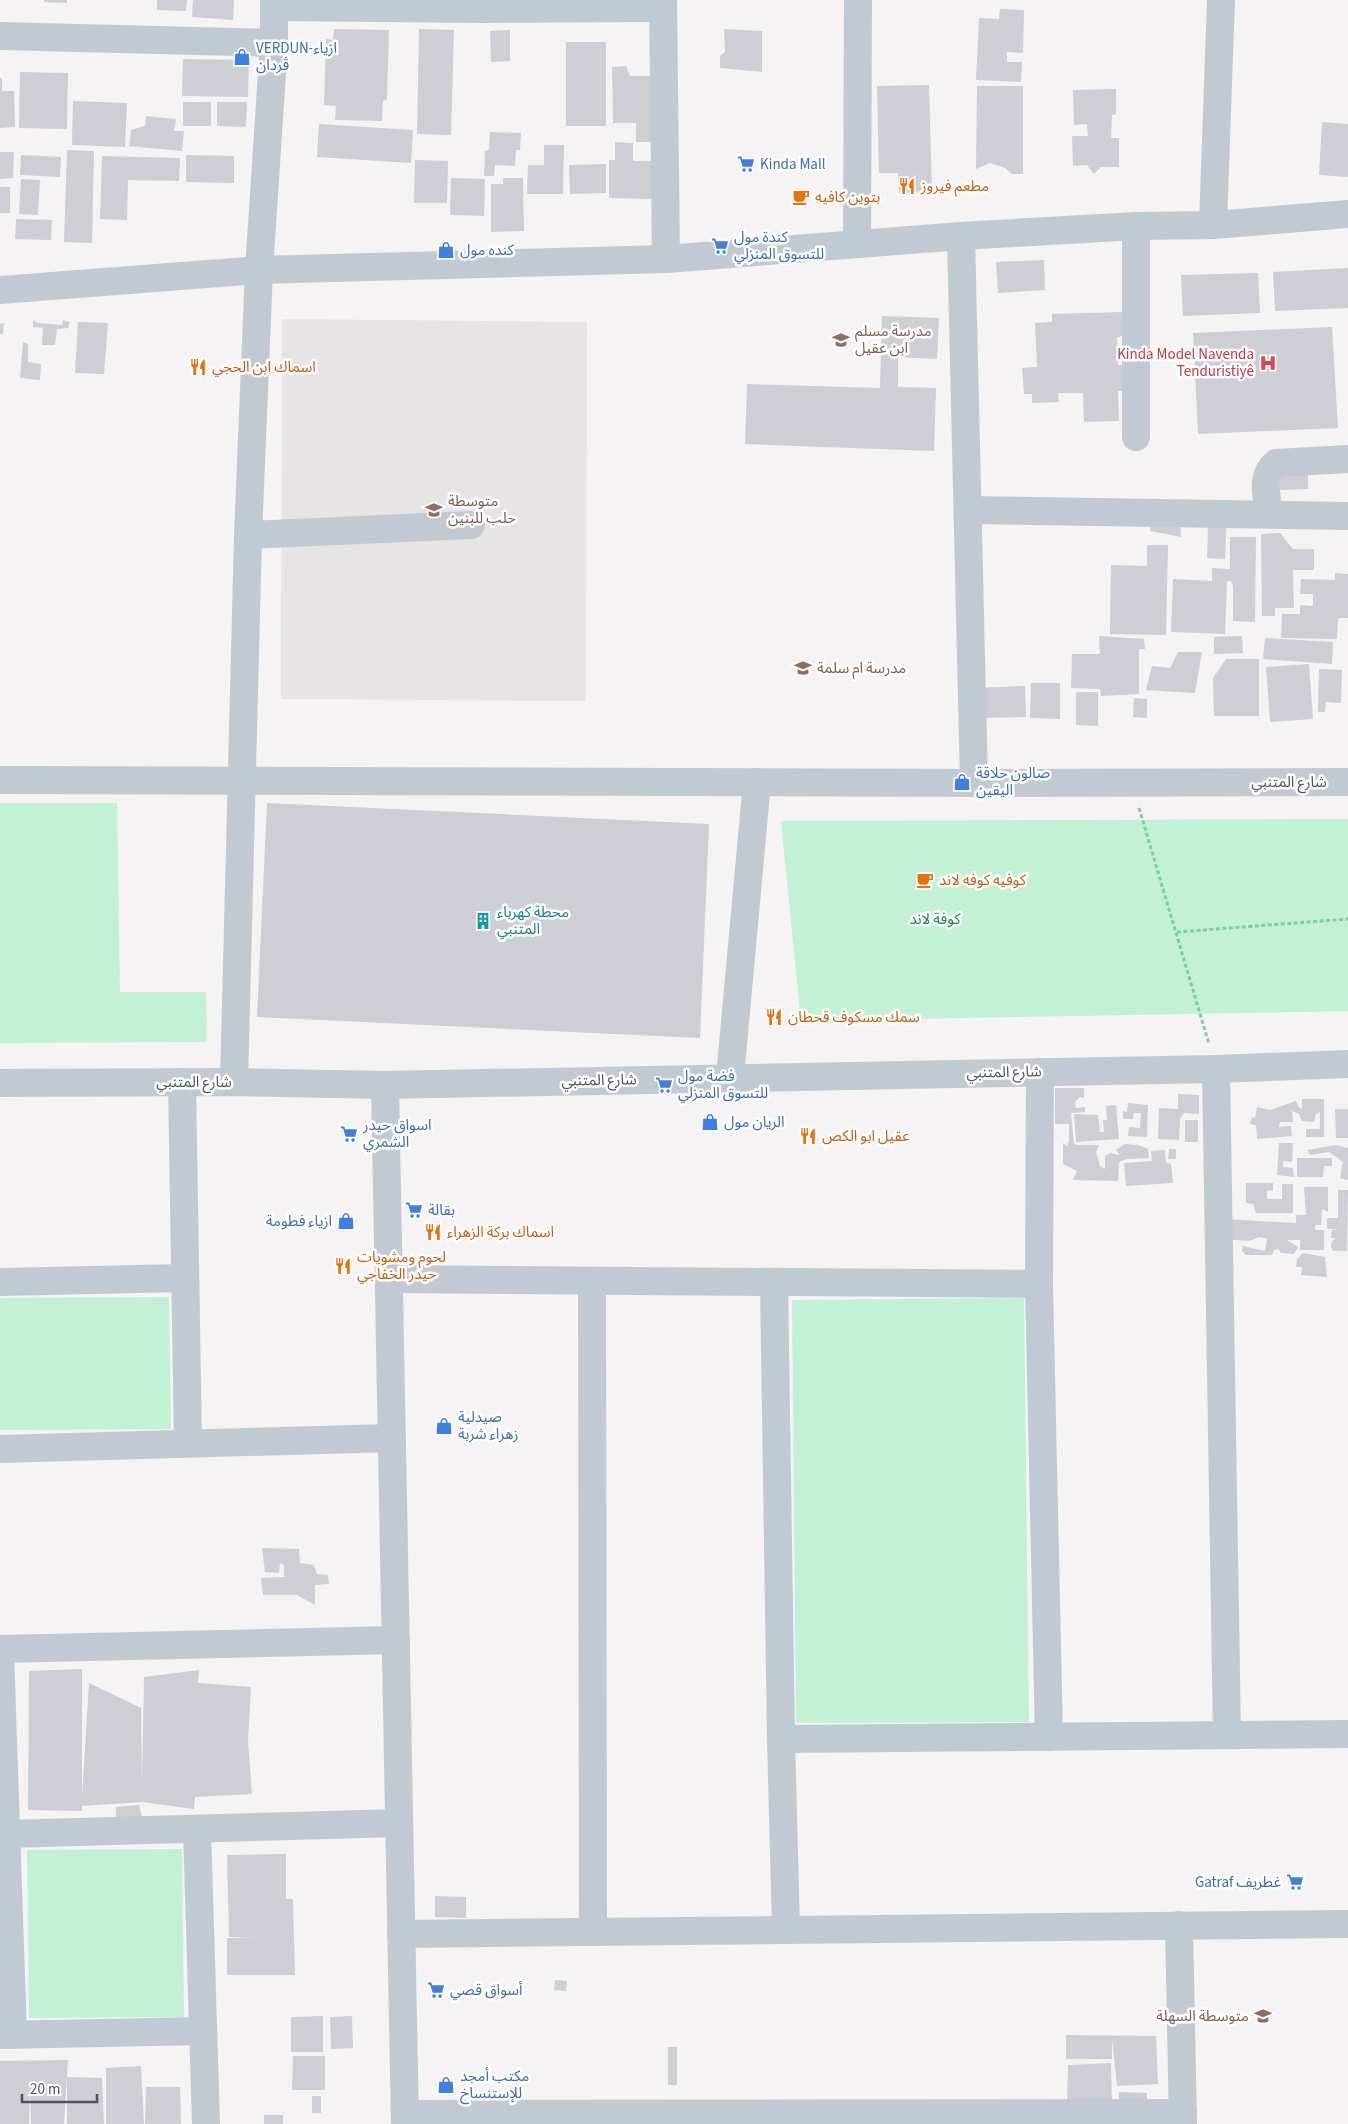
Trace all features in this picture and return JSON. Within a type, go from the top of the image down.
[{"type":"street","points":[[857,244],[858,0]]},
{"type":"street","points":[[1213,225],[1221,0]]},
{"type":"street","points":[[234,1082],[248,535],[259,270],[274,43],[274,4],[663,4],[666,259]]},
{"type":"street","points":[[0,36],[274,43]]},
{"type":"street","points":[[0,290],[259,270],[666,259],[961,236],[1136,226],[1213,225],[1348,214]]},
{"type":"street","points":[[1136,226],[1136,437]]},
{"type":"street","points":[[961,236],[974,783]]},
{"type":"street","points":[[1269,514],[1265,478],[1269,469],[1276,463],[1348,459]]},
{"type":"street","points":[[968,510],[1348,516]]},
{"type":"street","points":[[248,535],[471,525]]},
{"type":"street","name":"شارع المتنبي","points":[[0,780],[974,783],[1348,782]]},
{"type":"street","points":[[730,1077],[757,782]]},
{"type":"street","name":"شارع المتنبي","points":[[0,1083],[234,1082],[385,1084],[1216,1069],[1348,1064]]},
{"type":"street","points":[[1216,1069],[1227,1736]]},
{"type":"street","points":[[1040,1072],[1039,1284],[1048,1737]]},
{"type":"street","points":[[182,1082],[188,1443]]},
{"type":"street","points":[[385,1084],[405,2119],[1183,2119],[1179,1925]]},
{"type":"street","points":[[0,1282],[185,1278]]},
{"type":"street","points":[[389,1279],[1039,1284]]},
{"type":"street","points":[[592,1280],[594,1932]]},
{"type":"street","points":[[774,1282],[780,1739],[786,1930]]},
{"type":"street","points":[[0,1449],[392,1438]]},
{"type":"street","points":[[203,2030],[6,2035],[8,1834],[0,1651],[396,1640]]},
{"type":"street","points":[[780,1739],[1348,1734]]},
{"type":"street","points":[[8,1834],[399,1823]]},
{"type":"street","points":[[197,1829],[206,2124]]},
{"type":"street","points":[[401,1934],[1348,1924]]},
{"type":"path","points":[[1132,783],[1216,1069]]},
{"type":"path","points":[[1177,932],[1348,919]]},
{"type":"shaded area","name":"متوسطة حلب للبنين","points":[[282,319],[587,322],[586,701],[281,699]]},
{"type":"green space","points":[[0,803],[117,803],[120,992],[206,992],[207,1042],[0,1043]]},
{"type":"green space","name":"كوفة لاند","points":[[1348,819],[1348,1011],[801,1021],[781,821]]},
{"type":"green space","points":[[169,1297],[171,1429],[0,1430],[0,1298]]},
{"type":"green space","points":[[1024,1298],[1029,1722],[796,1723],[792,1300]]},
{"type":"green space","points":[[182,1849],[184,2017],[29,2018],[27,1850]]},
{"type":"building","points":[[44,0],[67,0],[67,3],[44,2]]},
{"type":"building","points":[[157,0],[187,0],[186,11],[157,10]]},
{"type":"building","points":[[193,0],[234,0],[233,20],[192,17]]},
{"type":"building","points":[[1000,9],[1024,10],[1023,53],[1007,52],[1007,62],[1022,62],[1021,82],[976,80],[979,18],[999,19]]},
{"type":"building","points":[[334,29],[389,30],[387,99],[383,101],[382,121],[335,120],[336,106],[324,105],[326,39],[333,40]]},
{"type":"building","points":[[419,29],[454,30],[451,135],[417,134]]},
{"type":"building","points":[[724,29],[762,31],[762,72],[720,68],[720,56],[725,52]]},
{"type":"building","points":[[510,30],[510,61],[491,62],[490,31]]},
{"type":"building","points":[[566,42],[606,42],[606,126],[566,126]]},
{"type":"building","points":[[183,59],[249,60],[248,97],[182,96]]},
{"type":"building","points":[[626,66],[630,76],[654,76],[655,142],[636,142],[636,123],[613,123],[612,67]]},
{"type":"building","points":[[20,72],[68,73],[67,129],[19,128]]},
{"type":"building","points":[[0,78],[2,78],[2,91],[14,91],[15,127],[0,128]]},
{"type":"building","points":[[929,85],[932,192],[899,193],[898,173],[879,173],[877,86]]},
{"type":"building","points":[[977,86],[1023,86],[1023,174],[1012,174],[1005,168],[990,163],[976,169]]},
{"type":"building","points":[[1116,89],[1116,114],[1112,115],[1111,138],[1119,138],[1119,167],[1101,167],[1094,174],[1087,165],[1073,166],[1072,136],[1088,136],[1087,124],[1074,125],[1073,90]]},
{"type":"building","points":[[73,101],[127,103],[125,147],[72,145]]},
{"type":"building","points":[[183,102],[211,102],[211,126],[183,126]]},
{"type":"building","points":[[217,102],[247,102],[246,127],[217,126]]},
{"type":"building","points":[[146,116],[176,119],[174,131],[184,131],[182,151],[129,146],[131,130],[145,126]]},
{"type":"building","points":[[1322,122],[1348,124],[1348,177],[1319,175]]},
{"type":"building","points":[[319,124],[413,130],[411,163],[317,157]]},
{"type":"building","points":[[490,132],[521,133],[520,150],[516,150],[515,166],[495,165],[494,176],[484,176],[485,151],[489,150]]},
{"type":"building","points":[[615,142],[633,143],[633,161],[653,161],[653,199],[609,198],[609,160],[615,160]]},
{"type":"building","points":[[544,145],[564,145],[563,194],[527,194],[528,165],[544,165]]},
{"type":"building","points":[[67,150],[94,151],[92,243],[64,242]]},
{"type":"building","points":[[0,152],[14,152],[13,178],[0,179]]},
{"type":"building","points":[[21,155],[61,157],[60,177],[20,175]]},
{"type":"building","points":[[186,155],[234,156],[234,183],[186,182]]},
{"type":"building","points":[[102,156],[180,158],[179,181],[128,180],[127,220],[100,219]]},
{"type":"building","points":[[415,160],[448,161],[447,203],[414,203]]},
{"type":"building","points":[[606,164],[606,193],[570,194],[569,165]]},
{"type":"building","points":[[451,178],[485,179],[484,216],[450,215]]},
{"type":"building","points":[[503,178],[523,178],[524,231],[491,232],[491,184],[503,184]]},
{"type":"building","points":[[21,179],[40,180],[38,215],[19,214]]},
{"type":"building","points":[[0,187],[10,187],[10,213],[0,213]]},
{"type":"building","points":[[16,219],[52,220],[51,240],[15,239]]},
{"type":"building","points":[[1044,260],[1045,290],[998,293],[996,262]]},
{"type":"building","points":[[1348,268],[1348,308],[1275,311],[1273,272]]},
{"type":"building","points":[[1258,273],[1260,313],[1183,316],[1181,275]]},
{"type":"building","points":[[1124,312],[1124,335],[1117,338],[1118,365],[1127,365],[1127,391],[1118,391],[1119,421],[1084,422],[1083,393],[1058,393],[1059,402],[1032,403],[1032,394],[1024,394],[1022,368],[1037,367],[1035,323],[1052,322],[1052,314]]},
{"type":"building","points":[[882,316],[939,318],[937,359],[898,357],[898,387],[936,388],[934,451],[745,444],[747,384],[880,388]]},
{"type":"building","points":[[33,320],[38,323],[62,325],[63,320],[70,322],[68,328],[57,329],[55,345],[42,345],[43,328],[33,327]]},
{"type":"building","points":[[78,322],[108,323],[104,374],[75,373]]},
{"type":"building","points":[[4,323],[3,334],[0,334],[0,324]]},
{"type":"building","points":[[1332,327],[1338,428],[1198,434],[1193,333]]},
{"type":"building","points":[[23,342],[28,344],[28,362],[41,364],[40,380],[20,378]]},
{"type":"building","points":[[1308,470],[1308,489],[1280,490],[1280,471]]},
{"type":"building","points":[[1180,518],[1181,537],[1150,531],[1152,520]]},
{"type":"building","points":[[1208,527],[1226,528],[1225,559],[1207,558]]},
{"type":"building","points":[[1280,533],[1293,549],[1314,549],[1314,570],[1293,570],[1294,608],[1275,608],[1275,616],[1262,616],[1261,534]]},
{"type":"building","points":[[1230,537],[1256,537],[1255,622],[1233,621],[1233,586],[1231,581],[1227,581],[1225,634],[1171,632],[1173,579],[1212,581],[1212,568],[1230,569]]},
{"type":"building","points":[[1147,545],[1168,545],[1166,635],[1110,634],[1111,565],[1147,566]]},
{"type":"building","points":[[1335,573],[1348,574],[1348,618],[1338,618],[1337,639],[1281,638],[1282,614],[1300,614],[1300,605],[1313,606],[1313,594],[1300,594],[1301,579],[1335,580]]},
{"type":"building","points":[[1099,636],[1144,639],[1145,649],[1139,649],[1139,694],[1101,696],[1100,689],[1071,688],[1072,654],[1100,654]]},
{"type":"building","points":[[1242,636],[1243,653],[1214,654],[1214,637]]},
{"type":"building","points":[[1265,638],[1333,642],[1332,664],[1263,659]]},
{"type":"building","points":[[1178,652],[1202,652],[1195,693],[1146,690],[1152,666],[1170,668]]},
{"type":"building","points":[[1226,659],[1259,659],[1259,716],[1214,716],[1213,678]]},
{"type":"building","points":[[1309,664],[1313,719],[1270,722],[1266,667]]},
{"type":"building","points":[[1319,669],[1342,670],[1341,703],[1326,702],[1325,712],[1318,712]]},
{"type":"building","points":[[1031,683],[1060,683],[1060,719],[1030,718]]},
{"type":"building","points":[[1025,686],[1026,717],[976,718],[975,688]]},
{"type":"building","points":[[1076,692],[1098,692],[1098,726],[1076,725]]},
{"type":"building","points":[[1134,698],[1147,699],[1147,718],[1133,717]]},
{"type":"building","name":"محطة كهرباء المتنبي","points":[[267,803],[709,824],[700,1038],[257,1017]]},
{"type":"building","points":[[1055,1088],[1084,1088],[1084,1098],[1080,1097],[1075,1102],[1076,1108],[1085,1107],[1085,1112],[1071,1113],[1074,1144],[1099,1145],[1096,1152],[1100,1166],[1105,1169],[1105,1156],[1110,1153],[1120,1155],[1116,1150],[1125,1144],[1138,1145],[1148,1149],[1149,1158],[1127,1159],[1119,1162],[1118,1181],[1073,1180],[1077,1171],[1063,1164],[1063,1143],[1067,1146],[1069,1141],[1069,1124],[1055,1124]]},
{"type":"building","points":[[1178,1094],[1199,1095],[1199,1114],[1184,1113],[1180,1119],[1179,1140],[1158,1139],[1159,1108],[1178,1109]]},
{"type":"building","points":[[1302,1099],[1324,1099],[1324,1137],[1306,1137],[1306,1129],[1320,1129],[1320,1112],[1316,1114],[1314,1122],[1302,1121],[1299,1114],[1292,1111],[1293,1122],[1280,1122],[1279,1127],[1291,1126],[1292,1136],[1257,1139],[1256,1125],[1250,1124],[1252,1117],[1255,1118],[1257,1107],[1270,1110],[1296,1101],[1302,1109]]},
{"type":"building","points":[[1128,1103],[1148,1105],[1147,1137],[1128,1136],[1129,1127],[1140,1128],[1141,1113],[1134,1113],[1133,1119],[1123,1119],[1123,1111],[1127,1112]]},
{"type":"building","points":[[1116,1105],[1119,1139],[1076,1142],[1074,1114],[1098,1115],[1100,1132],[1104,1132],[1103,1120],[1107,1120],[1106,1106]]},
{"type":"building","points":[[1335,1109],[1348,1109],[1348,1138],[1336,1138]]},
{"type":"building","points":[[1185,1120],[1198,1120],[1198,1142],[1185,1142]]},
{"type":"building","points":[[1279,1143],[1293,1143],[1292,1162],[1283,1161],[1283,1167],[1293,1168],[1294,1177],[1277,1175]]},
{"type":"building","points":[[1336,1145],[1348,1148],[1348,1180],[1340,1178],[1343,1162],[1329,1152],[1310,1155],[1307,1150]]},
{"type":"building","points":[[1169,1149],[1176,1149],[1176,1159],[1168,1159]]},
{"type":"building","points":[[1165,1150],[1166,1163],[1171,1164],[1173,1183],[1126,1186],[1124,1163],[1152,1161],[1151,1151]]},
{"type":"building","points":[[1297,1158],[1332,1158],[1332,1166],[1324,1166],[1323,1177],[1297,1177]]},
{"type":"building","points":[[1246,1183],[1273,1183],[1273,1191],[1267,1190],[1267,1199],[1282,1199],[1282,1184],[1293,1184],[1293,1213],[1256,1213],[1253,1204],[1246,1203]]},
{"type":"building","points":[[1304,1187],[1328,1187],[1328,1212],[1322,1209],[1321,1225],[1315,1225],[1315,1230],[1324,1230],[1324,1250],[1300,1250],[1300,1240],[1287,1240],[1298,1247],[1294,1254],[1281,1253],[1278,1249],[1274,1250],[1272,1255],[1246,1255],[1242,1251],[1243,1246],[1265,1251],[1267,1239],[1260,1237],[1249,1241],[1223,1239],[1224,1219],[1296,1223],[1296,1215],[1306,1215]]},
{"type":"building","points":[[1338,1190],[1348,1190],[1347,1251],[1333,1251],[1331,1247],[1332,1241],[1336,1238],[1331,1238],[1332,1230],[1337,1229],[1327,1229],[1327,1218],[1338,1218]]},
{"type":"building","points":[[1303,1253],[1325,1257],[1327,1277],[1301,1275],[1302,1267],[1296,1267],[1297,1259]]},
{"type":"building","points":[[262,1548],[299,1549],[300,1563],[314,1565],[317,1574],[328,1575],[329,1584],[315,1585],[315,1605],[297,1595],[263,1595],[261,1578],[284,1577],[284,1565],[280,1563],[279,1573],[265,1572]]},
{"type":"building","points":[[82,1669],[82,1797],[89,1683],[141,1708],[142,1783],[144,1677],[199,1670],[198,1683],[251,1687],[248,1740],[252,1794],[195,1797],[194,1809],[142,1802],[82,1806],[82,1811],[28,1810],[29,1671]]},
{"type":"building","points":[[139,1805],[143,1822],[116,1823],[116,1807]]},
{"type":"building","points":[[286,1854],[286,1899],[293,1899],[295,1975],[227,1975],[227,1938],[259,1938],[229,1937],[227,1855]]},
{"type":"building","points":[[435,1896],[466,1897],[466,1918],[435,1917]]},
{"type":"building","points":[[555,1980],[567,1981],[566,1991],[554,1990]]},
{"type":"building","points":[[323,2016],[323,2052],[291,2052],[291,2017]]},
{"type":"building","points":[[352,2016],[353,2048],[331,2049],[330,2017]]},
{"type":"building","points":[[1066,2035],[1156,2036],[1158,2084],[1117,2086],[1112,2039],[1112,2059],[1066,2059]]},
{"type":"building","points":[[668,2047],[677,2047],[677,2085],[668,2085]]},
{"type":"building","points":[[293,2056],[325,2056],[325,2090],[292,2090]]},
{"type":"building","points":[[68,2060],[64,2124],[31,2124],[30,2085],[29,2124],[0,2124],[0,2061]]},
{"type":"building","points":[[1111,2063],[1112,2105],[1067,2107],[1068,2065]]},
{"type":"building","points":[[141,2066],[144,2124],[106,2124],[106,2068]]},
{"type":"building","points":[[67,2077],[102,2078],[104,2124],[67,2124]]},
{"type":"building","points":[[146,2087],[180,2087],[181,2124],[145,2124]]},
{"type":"building","points":[[1119,2092],[1147,2093],[1147,2108],[1119,2107]]},
{"type":"building","points":[[312,2096],[321,2096],[321,2113],[312,2113]]},
{"type":"building","points":[[264,2115],[283,2115],[283,2124],[264,2124]]},
{"type":"place","name":"VERDUN-ازياء ڤردان","points":[[242,57]]},
{"type":"place","name":"Kinda Mall","points":[[746,164]]},
{"type":"place","name":"مطعم فيروز","points":[[907,186]]},
{"type":"place","name":"بتوين كافيه","points":[[801,197]]},
{"type":"place","name":"كندة مول للتسوق المنزلي","points":[[720,246]]},
{"type":"place","name":"كنده مول","points":[[446,250]]},
{"type":"place","name":"مدرسة مسلم ابن عقيل","points":[[841,340]]},
{"type":"place","name":"Kinda Model Navenda Tenduristiyê","points":[[1268,363]]},
{"type":"place","name":"اسماك ابن الحجي","points":[[198,367]]},
{"type":"place","name":"متوسطة حلب للبنين","points":[[434,510]]},
{"type":"place","name":"مدرسة ام سلمة","points":[[803,668]]},
{"type":"place","name":"صالون حلاقة اليقين","points":[[962,782]]},
{"type":"place","name":"كوفيه كوفه لاند","points":[[925,880]]},
{"type":"place","name":"محطة كهرباء المتنبي","points":[[483,921]]},
{"type":"place","name":"سمك مسكوف قحطان","points":[[774,1017]]},
{"type":"place","name":"فضة مول للتسوق المنزلي","points":[[664,1085]]},
{"type":"place","name":"الريان مول","points":[[710,1122]]},
{"type":"place","name":"اسواق حيدر الشمري","points":[[349,1134]]},
{"type":"place","name":"عقيل ابو الكص","points":[[808,1136]]},
{"type":"place","name":"بقالة","points":[[414,1210]]},
{"type":"place","name":"ازياء فطومة","points":[[346,1221]]},
{"type":"place","name":"اسماك بركة الزهراء","points":[[433,1232]]},
{"type":"place","name":"لحوم ومشويات حيدر الخفاجي","points":[[343,1266]]},
{"type":"place","name":"صيدلية زهراء شربة","points":[[444,1426]]},
{"type":"place","name":"Gatraf غطريف","points":[[1295,1882]]},
{"type":"place","name":"أسواق قصي","points":[[436,1990]]},
{"type":"place","name":"متوسطة السهلة","points":[[1263,2016]]},
{"type":"place","name":"مكتب أمجد للإستنساخ","points":[[446,2085]]}]
